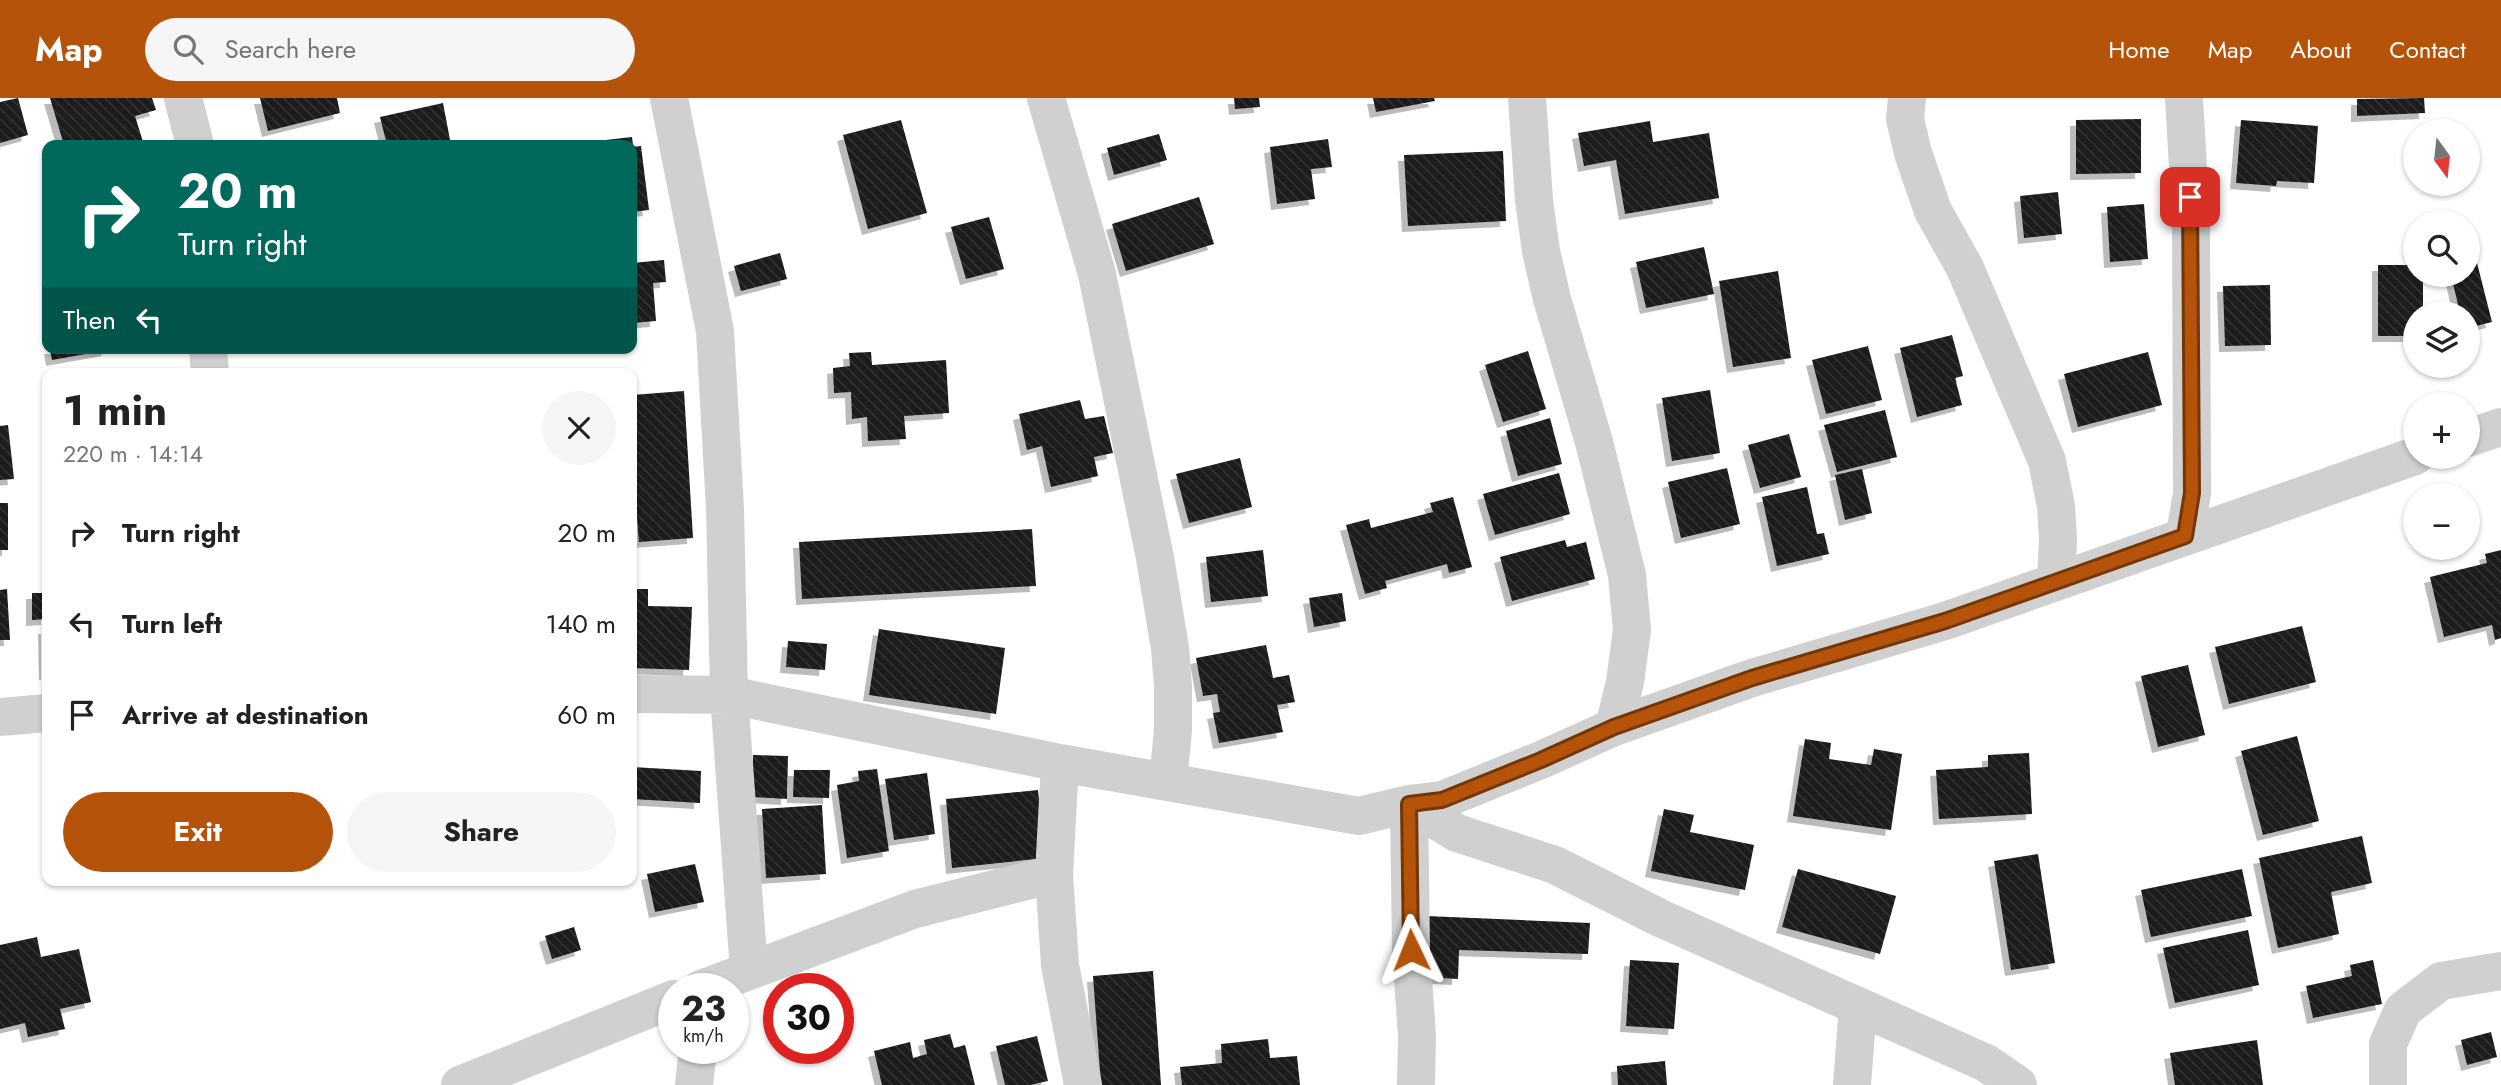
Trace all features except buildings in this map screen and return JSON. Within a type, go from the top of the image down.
[{"type":"street","points":[[183,98],[194,140]]},
{"type":"street","points":[[669,98],[715,331],[726,508],[729,695],[749,971]]},
{"type":"street","points":[[1045,98],[1097,274],[1155,558],[1170,648],[1173,730],[1168,782]]},
{"type":"street","points":[[1527,98],[1534,200],[1541,251],[1552,299],[1594,442],[1627,575],[1632,630],[1625,682],[1614,727]]},
{"type":"street","points":[[1907,98],[1905,119],[1933,211],[1965,268],[2047,461],[2056,506],[2056,581]]},
{"type":"street","points":[[2184,98],[2191,220],[2192,493],[2185,536]]},
{"type":"street","points":[[2480,434],[2501,427]]},
{"type":"street","points":[[637,694],[729,695],[1060,763],[1359,816],[1409,804],[1442,800],[1614,727],[1752,678],[1945,621],[2403,460]]},
{"type":"street","points":[[0,717],[42,713]]},
{"type":"street","points":[[1060,763],[1054,874],[1060,965],[1083,1085]]},
{"type":"street","points":[[1409,804],[1457,833],[1555,865],[1660,918],[1986,1063],[2018,1085]]},
{"type":"street","points":[[1409,804],[1411,950],[1418,1036],[1416,1085]]},
{"type":"street","points":[[744,973],[915,909],[1054,874]]},
{"type":"street","points":[[2388,1085],[2388,1044],[2403,1010],[2441,981],[2501,971]]},
{"type":"street","points":[[460,1085],[658,1005]]},
{"type":"street","points":[[1852,1085],[1858,1006]]},
{"type":"street","points":[[694,1085],[696,1064]]},
{"type":"route","points":[[1411,950],[1409,804],[1442,800],[1614,727],[1752,678],[1945,621],[2185,536],[2192,493],[2190,197]]}]
